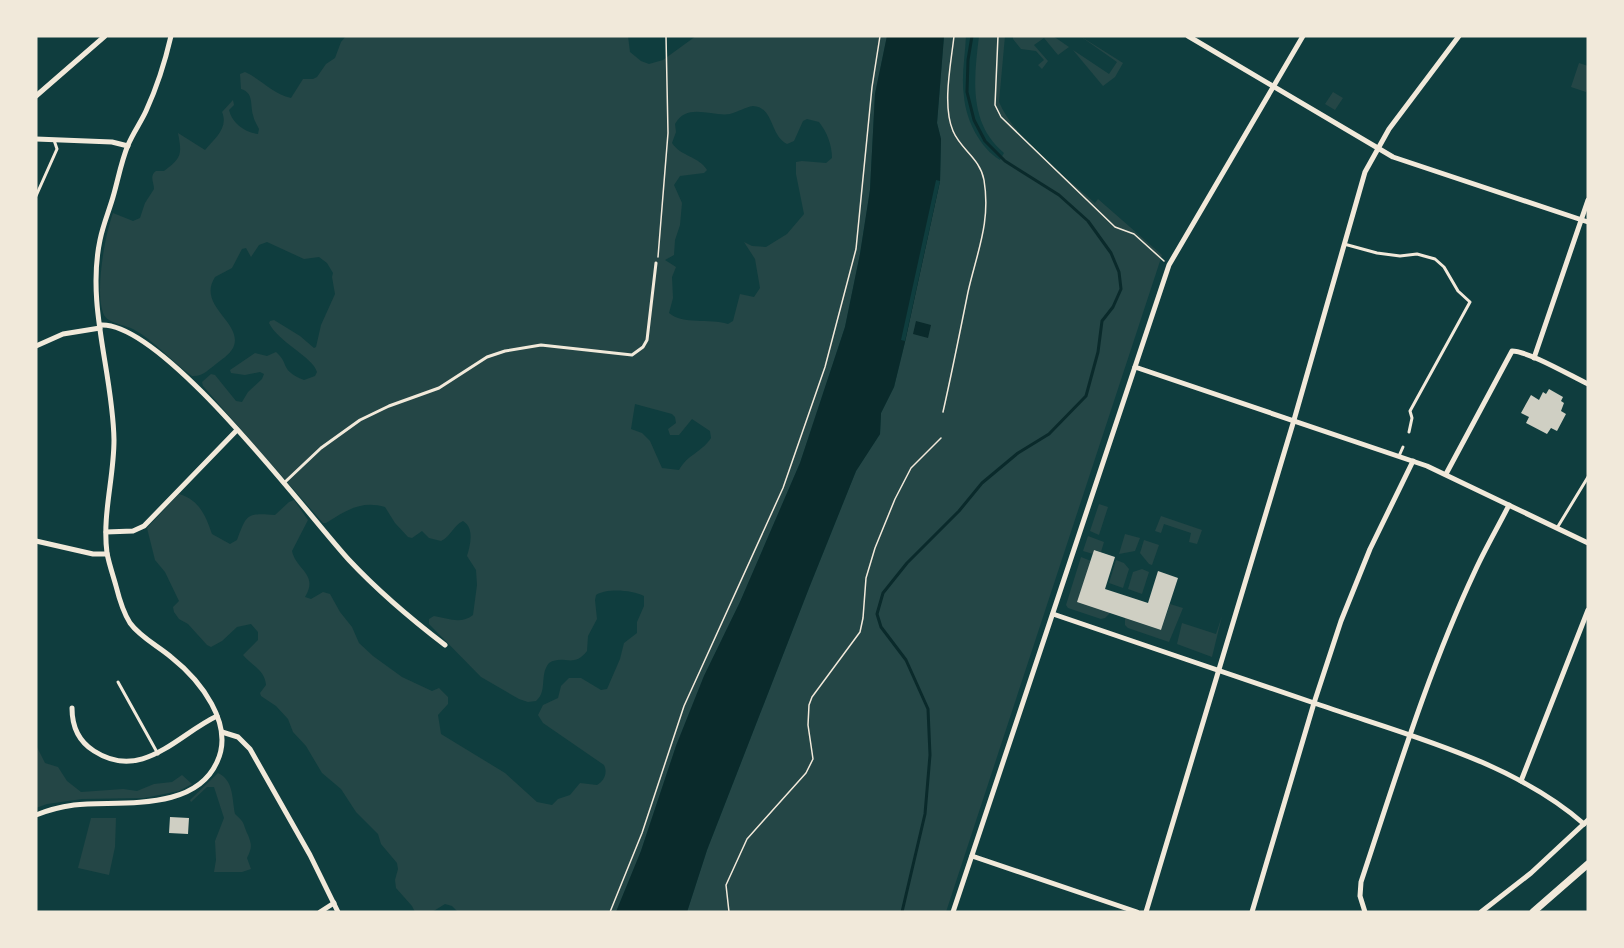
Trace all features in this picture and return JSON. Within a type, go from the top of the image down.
[{"type":"street","points":[[36,96],[105,36]]},
{"type":"street","points":[[36,815],[56,808],[76,805],[154,801],[176,796],[191,790],[213,771],[222,744],[222,732],[217,716],[192,678],[129,622],[107,554],[106,532],[114,430],[96,282],[100,240],[128,146],[161,74],[171,36]]},
{"type":"street","points":[[1188,36],[1377,149],[1585,221]]},
{"type":"street","points":[[953,912],[1169,265],[1303,36]]},
{"type":"street","points":[[1146,912],[1294,420],[1365,172],[1389,129],[1459,36]]},
{"type":"street","points":[[36,140],[112,142],[128,146]]},
{"type":"street","points":[[1534,358],[1585,221],[1588,200]]},
{"type":"street","points":[[36,346],[63,334],[100,326],[111,326],[141,339],[192,381],[285,482],[349,559],[388,600],[445,645]]},
{"type":"street","points":[[1446,474],[1512,351],[1534,358],[1588,384]]},
{"type":"street","points":[[1135,367],[1413,461],[1446,474],[1588,543]]},
{"type":"street","points":[[106,532],[133,531],[144,526],[237,430]]},
{"type":"street","points":[[1252,912],[1314,703],[1356,581],[1413,461]]},
{"type":"street","points":[[1365,912],[1360,896],[1361,882],[1410,735],[1464,596],[1509,506]]},
{"type":"street","points":[[36,541],[93,554],[107,554]]},
{"type":"street","points":[[1521,782],[1588,610]]},
{"type":"street","points":[[1053,614],[1410,735],[1481,763],[1550,796],[1586,821],[1531,873],[1481,912]]},
{"type":"street","points":[[72,708],[73,724],[83,742],[100,755],[125,761],[138,761],[158,754],[217,716]]},
{"type":"street","points":[[222,732],[238,736],[250,750],[310,855],[338,912]]},
{"type":"street","points":[[972,856],[1137,912]]},
{"type":"street","points":[[1533,912],[1588,864]]},
{"type":"street","points":[[320,912],[334,903]]},
{"type":"lane","points":[[36,196],[57,149],[54,140]]},
{"type":"lane","points":[[1344,244],[1377,253],[1401,256],[1417,254],[1436,259],[1444,267],[1458,291],[1470,302],[1410,411],[1412,418],[1408,432]]},
{"type":"lane","points":[[285,482],[321,448],[360,420],[389,406],[438,388],[487,357],[505,351],[541,345],[632,355],[643,347],[647,340],[656,264]]},
{"type":"lane","points":[[1399,456],[1403,447]]},
{"type":"lane","points":[[1557,528],[1588,477]]},
{"type":"lane","points":[[118,682],[158,754]]},
{"type":"path","points":[[656,264],[660,249],[668,133],[666,36]]},
{"type":"path","points":[[610,912],[642,833],[684,706],[783,488],[825,367],[856,249],[879,36]]},
{"type":"path","points":[[943,412],[986,220],[981,166],[959,142],[948,117],[954,36]]},
{"type":"path","points":[[998,36],[994,83],[995,105],[1001,117],[1115,227],[1134,234],[1169,265]]},
{"type":"path","points":[[729,912],[726,885],[747,838],[806,773],[813,759],[808,725],[809,705],[812,697],[860,632],[866,578],[875,548],[895,499],[911,468],[941,438]]},
{"type":"shaded area","points":[[346,36],[628,36],[630,52],[649,64],[663,60],[696,36],[887,36],[875,94],[870,190],[845,327],[800,463],[740,602],[704,676],[676,746],[641,851],[616,912],[458,912],[452,906],[445,904],[432,912],[415,912],[396,888],[397,863],[381,844],[378,834],[356,812],[341,789],[322,773],[306,746],[293,732],[288,719],[276,706],[261,696],[260,693],[266,685],[263,675],[243,655],[258,640],[258,632],[251,624],[237,627],[222,641],[211,647],[207,645],[174,612],[173,607],[179,601],[165,572],[155,560],[147,528],[179,494],[197,505],[212,534],[230,544],[237,540],[249,517],[258,514],[275,515],[294,500],[308,520],[292,551],[308,577],[309,589],[305,597],[311,599],[323,592],[330,594],[352,627],[359,643],[373,656],[402,677],[432,691],[439,688],[448,697],[448,704],[438,715],[441,734],[505,773],[537,802],[552,805],[558,799],[570,795],[580,783],[597,785],[605,777],[604,765],[543,723],[538,715],[543,705],[558,698],[561,686],[569,678],[581,678],[601,690],[607,689],[624,643],[637,633],[637,622],[644,606],[644,596],[620,591],[606,591],[596,595],[597,619],[588,636],[587,651],[577,659],[549,663],[544,673],[540,697],[536,701],[528,702],[519,699],[481,677],[429,624],[429,619],[434,616],[464,620],[473,615],[477,585],[476,570],[467,556],[471,537],[467,524],[463,521],[441,541],[429,538],[422,531],[412,538],[408,537],[395,523],[385,507],[376,505],[354,508],[323,523],[203,386],[202,382],[211,374],[215,375],[236,401],[242,402],[264,374],[260,372],[245,375],[231,373],[230,370],[255,353],[267,356],[276,352],[291,373],[304,380],[315,376],[317,372],[314,366],[280,337],[269,323],[274,320],[300,336],[314,348],[316,347],[321,325],[335,294],[333,273],[327,263],[319,257],[304,259],[267,242],[259,245],[251,257],[246,248],[242,249],[232,268],[215,277],[211,288],[211,297],[233,331],[235,339],[233,348],[223,359],[199,375],[192,376],[141,334],[109,320],[104,315],[101,305],[100,279],[104,249],[113,213],[133,221],[140,218],[145,203],[154,189],[152,177],[154,173],[164,171],[174,163],[179,155],[178,133],[205,150],[222,128],[224,118],[222,112],[233,100],[234,105],[229,110],[233,119],[243,129],[258,134],[259,129],[253,117],[250,96],[241,89],[240,74],[245,72],[278,93],[291,98],[303,79],[317,77],[326,64],[335,58]],"holes":[[[753,106],[765,111],[777,135],[787,144],[794,141],[803,121],[807,119],[819,122],[828,139],[832,158],[826,163],[796,162],[796,174],[804,214],[787,234],[766,247],[752,246],[744,242],[755,259],[760,288],[754,297],[740,294],[733,321],[728,324],[675,317],[669,313],[673,298],[672,277],[676,267],[665,260],[674,255],[675,240],[680,225],[682,203],[674,185],[680,176],[704,173],[707,170],[700,162],[680,151],[672,143],[676,132],[675,124],[680,117],[693,112],[730,114]],[[635,404],[672,414],[676,423],[668,429],[670,435],[679,435],[692,419],[710,431],[711,438],[686,460],[679,470],[662,468],[650,441],[642,433],[631,429]]]},
{"type":"shaded area","points":[[887,36],[944,36],[937,123],[941,139],[940,181],[894,387],[881,413],[880,434],[856,471],[707,850],[687,912],[616,912],[641,851],[676,746],[704,676],[740,602],[800,463],[845,327],[870,190],[875,94]]},
{"type":"shaded area","points":[[944,36],[966,36],[963,82],[965,106],[975,133],[986,148],[1000,160],[1004,153],[992,141],[979,114],[975,84],[979,36],[1005,36],[999,102],[1006,116],[1028,143],[1056,169],[1095,203],[1098,199],[1162,255],[946,912],[687,912],[707,850],[809,588],[856,471],[880,434],[881,413],[894,387],[940,181],[941,139],[937,123]]},
{"type":"shaded area","points":[[1013,36],[1053,36],[1069,47],[1058,55],[1044,38],[1034,45],[1048,61],[1042,69],[1038,65],[1044,60],[1036,51],[1021,49]]},
{"type":"shaded area","points":[[1080,36],[1123,63],[1115,77],[1103,86],[1073,50],[1109,74],[1117,62]]},
{"type":"shaded area","points":[[1579,63],[1588,66],[1586,92],[1571,87]]},
{"type":"shaded area","points":[[1333,92],[1343,98],[1335,110],[1325,104]]},
{"type":"shaded area","points":[[916,321],[931,325],[928,338],[913,334]]},
{"type":"shaded area","points":[[1099,504],[1108,507],[1099,535],[1090,531]]},
{"type":"shaded area","points":[[1161,516],[1202,530],[1197,544],[1189,542],[1191,533],[1164,524],[1161,533],[1155,531]]},
{"type":"shaded area","points":[[1125,534],[1140,538],[1135,551],[1119,554]]},
{"type":"shaded area","points":[[1088,536],[1104,542],[1101,552],[1094,550],[1093,554],[1083,551]]},
{"type":"shaded area","points":[[1144,540],[1159,545],[1152,565],[1140,553]]},
{"type":"shaded area","points":[[1081,557],[1091,561],[1110,613],[1105,618],[1101,619],[1068,608],[1066,605]]},
{"type":"shaded area","points":[[1116,560],[1124,563],[1129,569],[1123,588],[1109,583]]},
{"type":"shaded area","points":[[1142,569],[1149,572],[1142,594],[1128,589],[1133,572]]},
{"type":"shaded area","points":[[1170,604],[1183,608],[1169,642],[1125,625],[1125,618],[1161,630]]},
{"type":"shaded area","points":[[1222,616],[1212,657],[1177,644],[1182,623],[1216,634]]},
{"type":"shaded area","points":[[36,745],[45,763],[58,767],[67,781],[81,792],[123,789],[137,791],[154,784],[172,782],[182,775],[192,784],[179,791],[144,798],[82,799],[47,804],[36,808]]},
{"type":"shaded area","points":[[218,773],[230,785],[235,814],[243,823],[250,841],[251,849],[247,858],[251,869],[242,872],[214,872],[215,841],[224,818],[214,787],[207,787],[191,802],[190,800]]},
{"type":"shaded area","points":[[91,818],[116,818],[115,847],[109,875],[78,868]]},
{"type":"pier","points":[[936,180],[940,181],[905,341],[901,340]]},
{"type":"building","points":[[1549,389],[1563,397],[1561,401],[1564,403],[1561,411],[1566,414],[1557,431],[1551,428],[1547,434],[1526,423],[1529,417],[1521,413],[1531,395],[1539,400],[1543,392],[1546,394]]},
{"type":"building","points":[[1094,550],[1115,557],[1105,589],[1148,603],[1158,571],[1178,578],[1161,630],[1077,602]]},
{"type":"building","points":[[170,817],[189,818],[188,834],[169,833]]},
{"type":"waterway","points":[[902,912],[925,814],[930,755],[928,709],[906,660],[881,627],[877,614],[883,593],[907,563],[959,511],[982,483],[1018,453],[1049,434],[1086,396],[1098,352],[1102,321],[1113,307],[1121,289],[1119,272],[1111,253],[1088,221],[1059,195],[1005,161],[985,141],[974,120],[967,92],[968,60],[972,36]]}]
